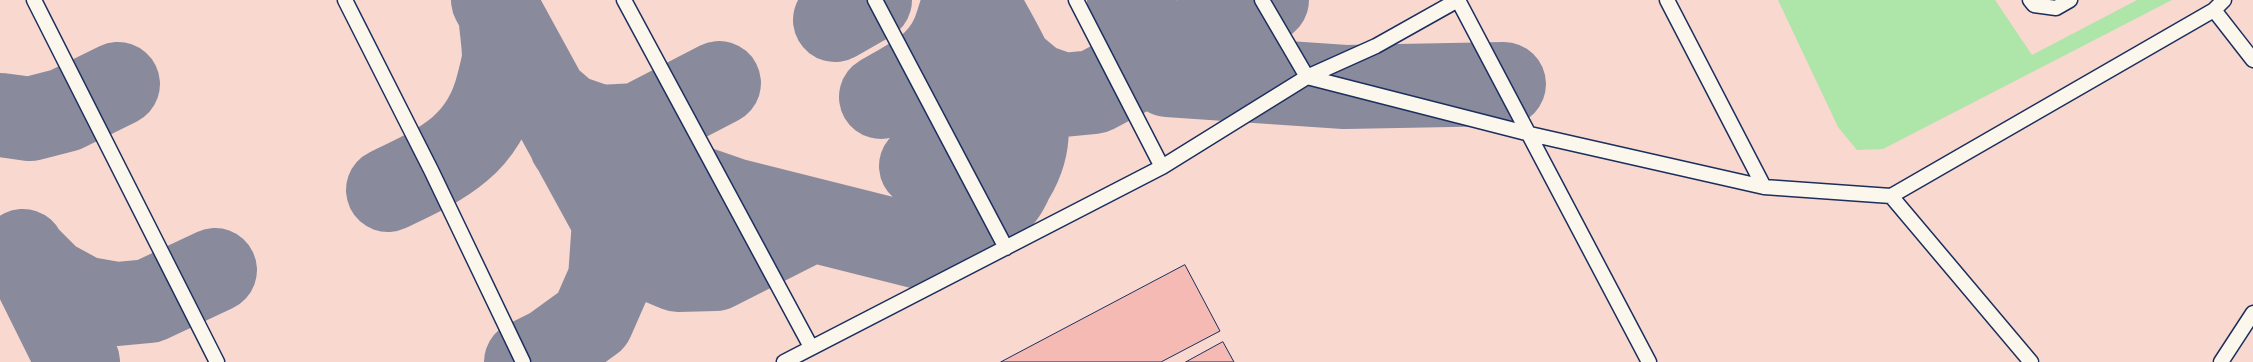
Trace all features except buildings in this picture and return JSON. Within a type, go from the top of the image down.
[{"type":"lane","points":[[34,0],[217,362]]},
{"type":"lane","points":[[345,0],[431,170],[523,362]]},
{"type":"lane","points":[[624,0],[812,347]]},
{"type":"lane","points":[[875,0],[1006,248]]},
{"type":"lane","points":[[1076,0],[1162,167]]},
{"type":"lane","points":[[1262,0],[1307,77],[1530,134],[1764,187],[1891,196],[2219,5],[2253,60]]},
{"type":"lane","points":[[784,362],[1162,167],[1307,77],[1376,46],[1458,0],[1650,362]]},
{"type":"lane","points":[[1667,0],[1764,187]]},
{"type":"lane","points":[[2030,0],[2034,5],[2056,8],[2070,0]]},
{"type":"lane","points":[[1891,196],[2031,362]]},
{"type":"lane","points":[[2221,362],[2253,313]]},
{"type":"shaded area","points":[[0,0],[2253,0],[2253,362],[0,362]]},
{"type":"green space","points":[[1778,0],[1995,0],[2032,55],[2137,0],[2172,0],[1883,149],[1857,150],[1838,127]]},
{"type":"taxiway","points":[[493,0],[614,221],[635,252],[678,270],[715,269],[798,227]]},
{"type":"taxiway","points":[[835,20],[870,0]]},
{"type":"taxiway","points":[[881,97],[918,75],[938,58],[953,36],[964,0]]},
{"type":"taxiway","points":[[571,144],[733,200],[920,247],[971,219],[1000,198],[1013,177],[1023,154],[1027,131],[1025,108],[1019,86],[1010,64],[976,0]]},
{"type":"taxiway","points":[[1129,0],[1168,75],[1345,87],[1504,84]]},
{"type":"taxiway","points":[[1011,65],[1035,85],[1063,95],[1094,92],[1267,0]]},
{"type":"taxiway","points":[[388,190],[442,162],[470,139],[482,124],[491,106],[504,61],[500,12]]},
{"type":"taxiway","points":[[921,166],[966,140],[985,123],[1000,101],[1011,65]]},
{"type":"taxiway","points":[[553,103],[568,116],[600,127],[638,125],[719,83]]},
{"type":"taxiway","points":[[0,115],[30,119],[65,110],[118,84]]},
{"type":"taxiway","points":[[526,362],[552,349],[592,320],[610,279],[614,221]]},
{"type":"taxiway","points":[[23,251],[78,362]]},
{"type":"taxiway","points":[[25,255],[50,280],[83,298],[117,304],[149,301],[215,270]]}]
